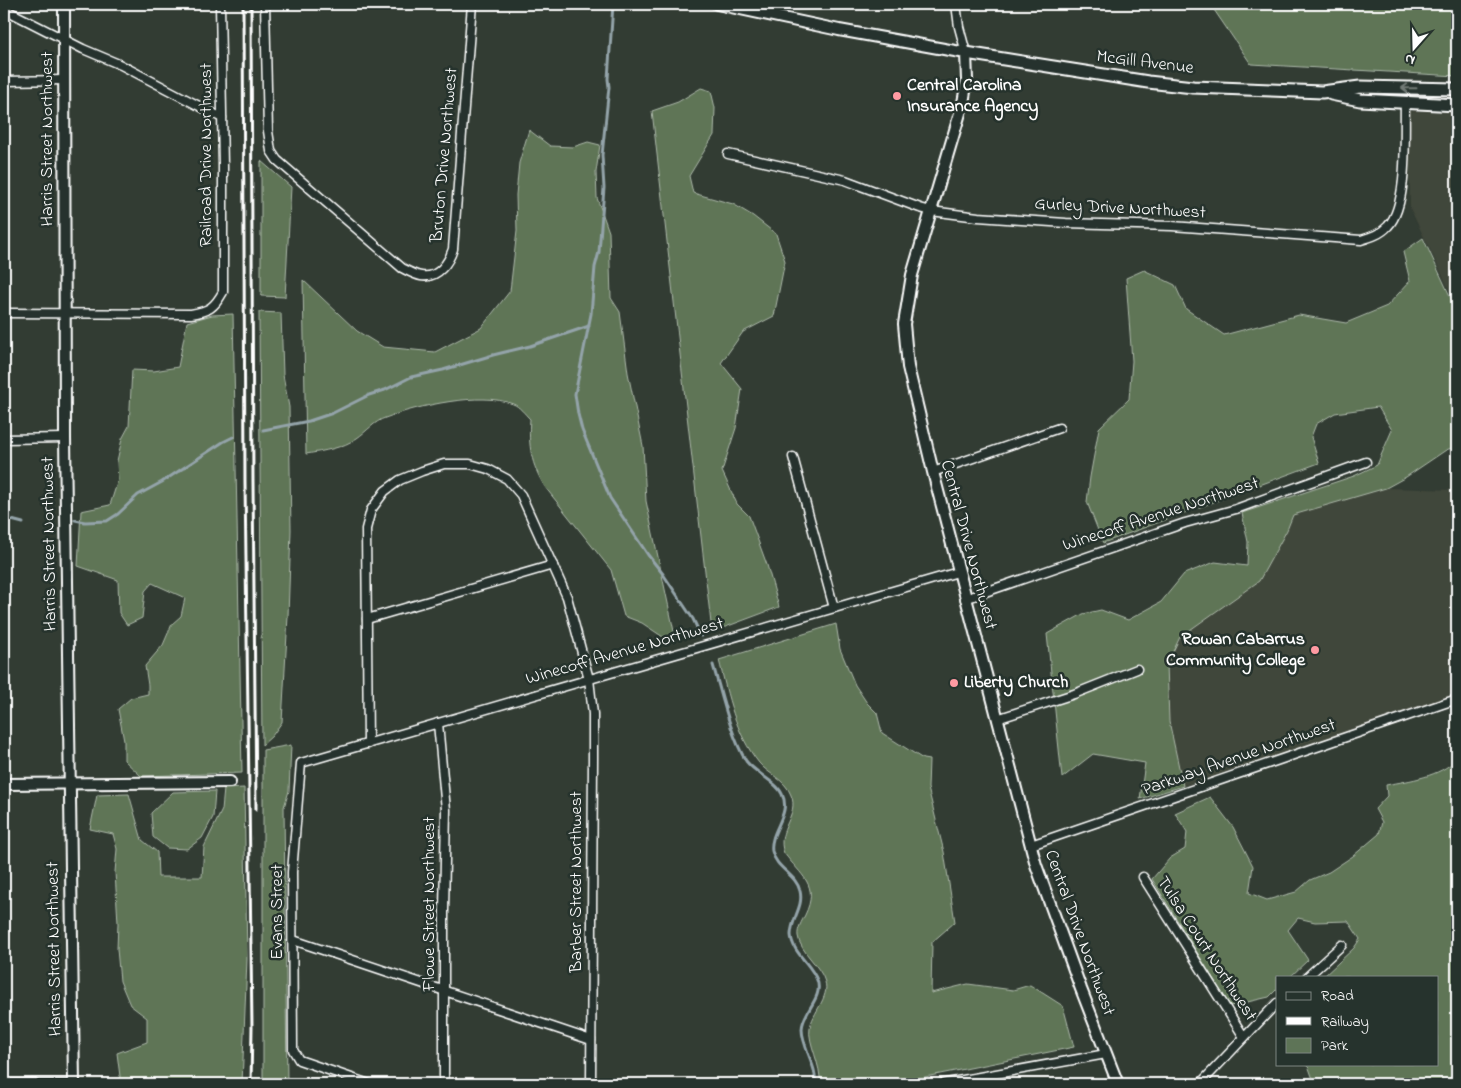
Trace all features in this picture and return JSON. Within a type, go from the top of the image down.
[{"type":"main road","name":"McGill Avenue","points":[[966,53],[1140,81],[1193,87],[1322,92]]},
{"type":"main road","points":[[1322,92],[1360,88],[1457,89]]},
{"type":"main road","points":[[1322,92],[1360,100],[1457,105]]},
{"type":"main road","points":[[1427,104],[1437,96],[1457,95]]},
{"type":"street","name":"Harris Street Northwest","points":[[64,4],[65,438],[74,1084]]},
{"type":"street","name":"Railroad Drive Northwest","points":[[65,312],[191,314],[210,309],[216,304],[223,292],[220,4]]},
{"type":"street","name":"Bruton Drive Northwest","points":[[265,4],[268,131],[271,151],[277,160],[402,268],[419,276],[427,276],[438,272],[447,264],[454,249],[472,4]]},
{"type":"street","points":[[717,4],[846,31],[966,53]]},
{"type":"street","name":"Central Drive Northwest","points":[[956,4],[958,27],[966,53],[967,80],[963,103],[912,275],[904,324],[908,367],[958,572],[1031,845],[1118,1084]]},
{"type":"street","points":[[4,9],[64,40],[121,65],[222,118]]},
{"type":"street","points":[[4,81],[65,80]]},
{"type":"street","name":"Gurley Drive Northwest","points":[[728,154],[844,180],[931,211],[978,217],[1172,226],[1361,240],[1380,233],[1388,227],[1393,219],[1401,193],[1404,173],[1405,102]]},
{"type":"street","points":[[4,313],[65,312]]},
{"type":"street","points":[[933,472],[1059,428]]},
{"type":"street","points":[[4,439],[65,438]]},
{"type":"street","points":[[793,457],[834,608]]},
{"type":"street","name":"Winecoff Avenue Northwest","points":[[966,599],[1185,522],[1236,509],[1366,462]]},
{"type":"street","name":"Barber Street Northwest","points":[[368,744],[366,529],[371,510],[385,491],[400,480],[444,464],[470,464],[488,468],[507,479],[521,496],[567,597],[589,680],[593,714],[591,1084]]},
{"type":"street","points":[[367,619],[553,565]]},
{"type":"street","name":"Winecoff Avenue Northwest","points":[[301,763],[958,572]]},
{"type":"street","points":[[997,719],[1074,694],[1137,669]]},
{"type":"street","name":"Parkway Avenue Northwest","points":[[1031,845],[1457,699]]},
{"type":"street","name":"Flowe Street Northwest","points":[[438,723],[446,810],[444,1084]]},
{"type":"street","name":"Evans Street","points":[[301,763],[292,872],[293,1050],[299,1060],[369,1084]]},
{"type":"street","points":[[4,784],[230,782]]},
{"type":"street","name":"Tulsa Court Northwest","points":[[1143,877],[1244,1037]]},
{"type":"street","points":[[293,940],[591,1040]]},
{"type":"street","points":[[1308,976],[1342,945]]},
{"type":"street","points":[[1200,1084],[1276,1004]]},
{"type":"street","points":[[941,1084],[1106,1054]]},
{"type":"street","points":[[4,1084],[74,1084]]},
{"type":"shaded area","points":[[1409,111],[1457,112],[1457,306],[1410,208]]},
{"type":"shaded area","name":"Rowan Cabarrus Community College","points":[[1386,488],[1457,490],[1457,696],[1183,786],[1169,721],[1167,663],[1180,637],[1273,555],[1293,515]]},
{"type":"shaded area","points":[[1457,1008],[1457,1084],[1453,1084],[1452,1018]]},
{"type":"green space","points":[[1210,4],[1457,4],[1457,76],[1251,64]]},
{"type":"green space","points":[[701,88],[711,91],[715,108],[714,135],[689,176],[693,193],[733,204],[753,216],[776,234],[785,261],[774,316],[743,332],[721,363],[742,389],[736,428],[722,471],[737,504],[749,516],[767,565],[779,607],[712,632],[652,111],[678,102]]},
{"type":"green space","points":[[529,130],[550,146],[573,147],[588,142],[600,145],[596,172],[597,198],[609,232],[611,298],[620,312],[628,373],[643,446],[646,501],[675,636],[663,637],[642,623],[624,616],[611,570],[540,479],[532,454],[530,419],[515,405],[500,400],[484,399],[431,405],[381,419],[357,438],[339,447],[306,454],[303,280],[357,331],[383,347],[435,352],[481,328],[510,291],[517,231],[516,195],[519,163]]},
{"type":"green space","points":[[261,161],[291,187],[285,297],[261,296]]},
{"type":"green space","points":[[1423,238],[1457,311],[1457,446],[1446,450],[1386,488],[1293,515],[1287,530],[1259,581],[1180,637],[1167,664],[1169,721],[1183,786],[1140,799],[1145,763],[1093,754],[1062,778],[1047,634],[1083,614],[1101,610],[1128,620],[1161,602],[1184,574],[1215,562],[1247,566],[1248,542],[1242,513],[1354,476],[1377,465],[1392,430],[1378,407],[1335,413],[1316,424],[1311,437],[1319,463],[1103,543],[1087,502],[1099,428],[1129,399],[1132,361],[1126,278],[1144,270],[1175,285],[1186,309],[1224,335],[1299,315],[1346,323],[1387,306],[1410,281],[1403,252]]},
{"type":"green space","points":[[259,312],[281,313],[283,375],[289,407],[291,530],[282,722],[272,736],[262,745]]},
{"type":"green space","points":[[233,314],[242,773],[141,776],[124,760],[124,741],[118,709],[131,698],[148,694],[145,666],[163,645],[172,624],[181,616],[185,598],[152,583],[145,591],[142,618],[127,625],[119,613],[118,580],[78,566],[81,511],[110,505],[118,480],[117,461],[122,439],[129,426],[132,370],[154,371],[178,367],[187,322],[212,315]]},
{"type":"green space","points":[[836,624],[840,649],[855,685],[867,703],[877,713],[882,733],[923,759],[929,760],[928,788],[944,852],[955,922],[932,942],[931,993],[968,984],[1013,990],[1030,985],[1063,1006],[1074,1047],[925,1077],[911,1082],[911,1084],[820,1084],[810,1028],[826,988],[823,976],[802,948],[798,936],[799,928],[809,904],[810,895],[806,881],[784,853],[782,845],[793,802],[785,785],[759,763],[744,739],[733,714],[719,660]]},
{"type":"green space","points":[[291,745],[289,791],[284,807],[287,1084],[263,1084],[263,750]]},
{"type":"green space","points":[[1457,759],[1457,1008],[1452,1018],[1453,1084],[1311,1084],[1314,1082],[1307,1066],[1438,1066],[1438,976],[1324,976],[1354,948],[1360,939],[1348,921],[1315,922],[1298,918],[1288,930],[1308,960],[1291,976],[1276,976],[1276,990],[1269,997],[1230,1006],[1152,879],[1170,858],[1185,849],[1187,832],[1175,813],[1210,797],[1233,827],[1253,866],[1249,893],[1267,900],[1296,892],[1310,880],[1329,872],[1353,856],[1379,834],[1382,822],[1375,809],[1387,796],[1386,785],[1433,774]]},
{"type":"green space","points":[[244,788],[247,959],[242,1084],[121,1084],[117,1053],[147,1042],[147,1018],[130,1005],[120,981],[117,949],[118,923],[115,872],[117,849],[113,834],[90,829],[97,795],[129,794],[142,840],[157,852],[158,877],[202,877],[204,847],[222,810],[224,789]]},
{"type":"green space","points":[[215,791],[213,817],[202,838],[187,849],[167,848],[153,837],[151,813],[173,792]]},
{"type":"waterway","points":[[613,4],[609,87],[602,155],[604,188],[599,252],[595,267],[591,314],[575,394],[582,430],[610,498],[693,619],[701,636]]},
{"type":"waterway","points":[[263,430],[309,421],[333,413],[411,377],[530,346],[589,326]]},
{"type":"waterway","points":[[75,520],[85,522],[107,521],[118,514],[138,495],[233,437]]},
{"type":"waterway","points":[[4,518],[23,523]]},
{"type":"waterway","points":[[713,665],[727,714],[746,761],[771,781],[782,794],[784,801],[784,809],[774,836],[772,851],[777,862],[798,885],[801,897],[792,929],[792,941],[817,980],[818,993],[805,1017],[802,1029],[804,1043],[814,1071],[815,1084]]},
{"type":"railway","points":[[243,4],[245,482],[252,1027],[251,1084]]},
{"type":"railway","points":[[251,4],[256,809]]},
{"type":"place","name":"Central Carolina Insurance Agency","points":[[897,96]]},
{"type":"place","name":"Rowan Cabarrus Community College","points":[[1315,650]]},
{"type":"place","name":"Liberty Church","points":[[954,683]]}]
